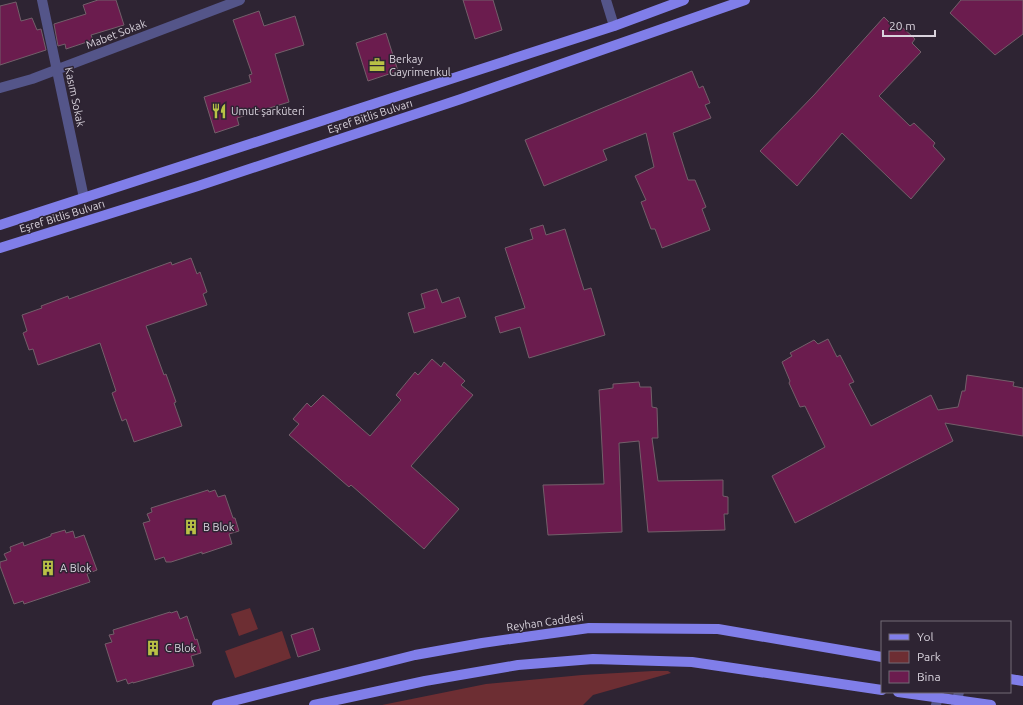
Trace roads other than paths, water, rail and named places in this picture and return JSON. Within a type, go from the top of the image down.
[{"type":"main road","name":"Eşref Bitlis Bulvarı","points":[[0,226],[614,26],[684,0]]},
{"type":"main road","name":"Eşref Bitlis Bulvarı","points":[[0,248],[198,186],[461,99],[745,0]]},
{"type":"main road","name":"Reyhan Caddesi","points":[[216,705],[415,655],[482,643],[589,628],[718,629],[881,657]]},
{"type":"main road","points":[[314,705],[425,681],[518,666],[593,659],[692,662],[881,690]]},
{"type":"main road","points":[[1011,679],[1023,681]]},
{"type":"main road","points":[[905,693],[957,699],[991,705]]},
{"type":"street","name":"Kasım Sokak","points":[[42,0],[58,69],[84,198]]},
{"type":"street","name":"Mabet Sokak","points":[[0,88],[32,79],[240,0]]},
{"type":"street","points":[[606,0],[614,26]]},
{"type":"place","name":"Berkay Gayrimenkul","points":[[377,65]]},
{"type":"place","name":"Umut şarküteri","points":[[219,111]]},
{"type":"place","name":"B Blok","points":[[191,527]]},
{"type":"place","name":"A Blok","points":[[48,568]]},
{"type":"place","name":"C Blok","points":[[153,648]]}]
